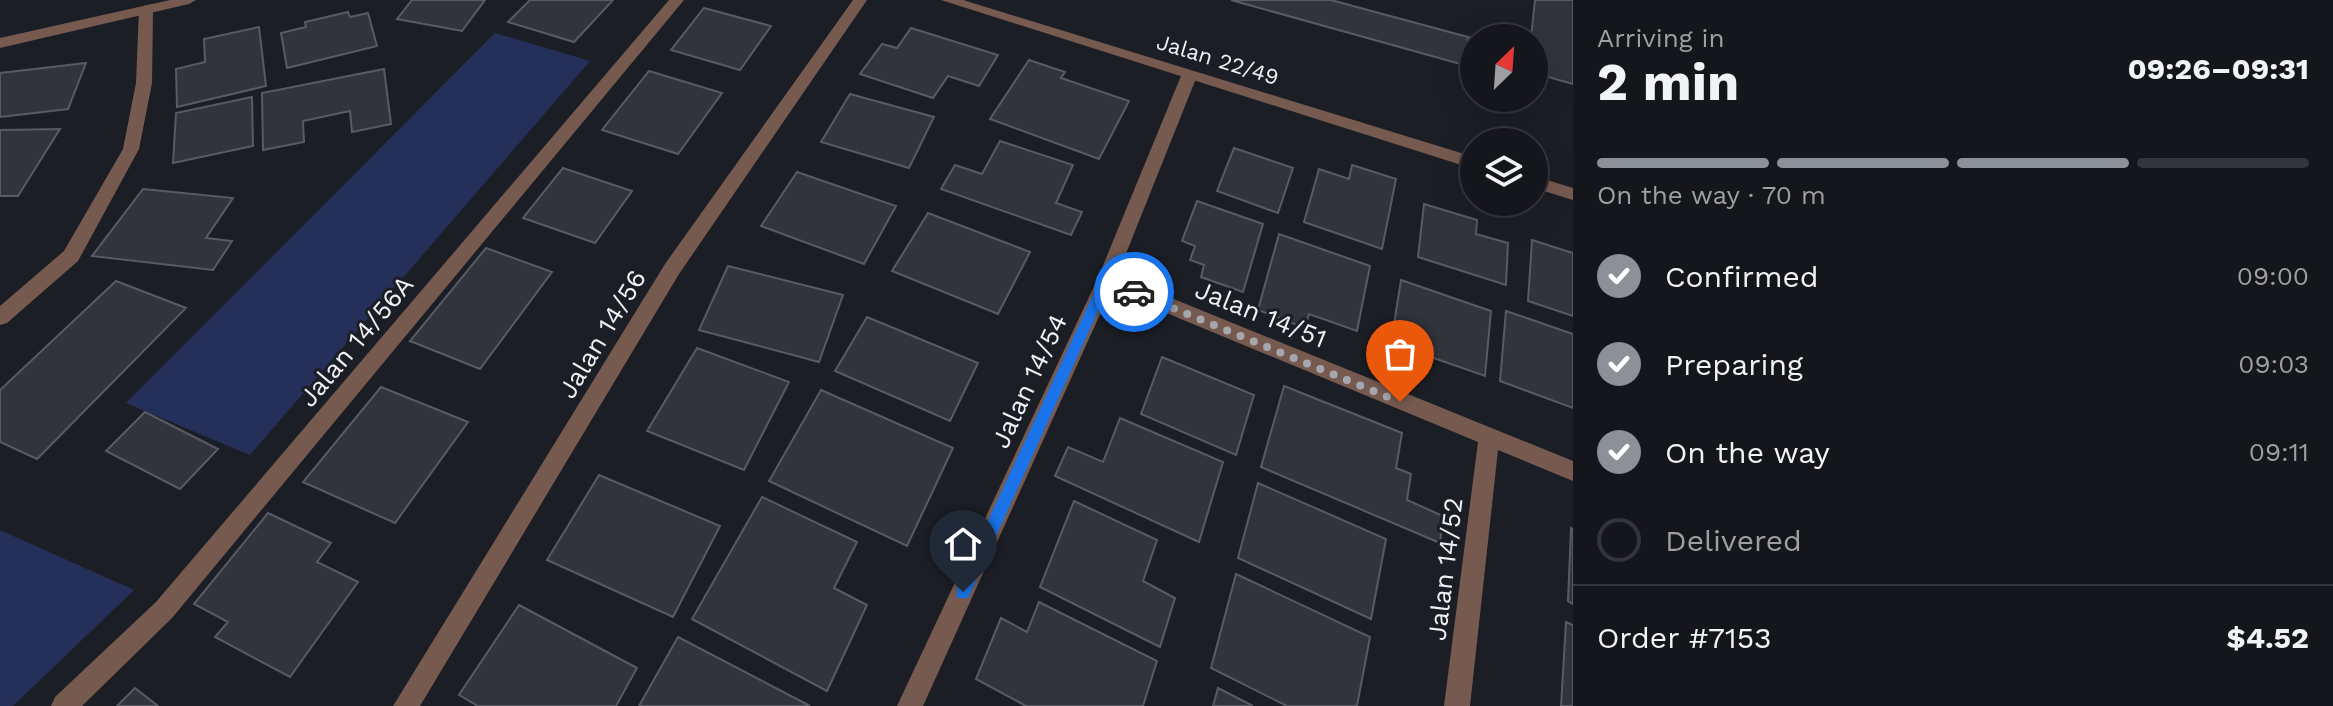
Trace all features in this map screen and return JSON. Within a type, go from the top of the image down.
[{"type":"street","points":[[0,43],[189,0]]},
{"type":"street","name":"Jalan 14/56A","points":[[64,706],[164,610],[677,0]]},
{"type":"street","name":"Jalan 14/56","points":[[406,706],[672,269],[860,0]]},
{"type":"street","name":"Jalan 22/49","points":[[948,0],[1460,159]]},
{"type":"street","points":[[0,317],[71,256],[131,149],[144,83],[146,9]]},
{"type":"street","name":"Jalan 14/54","points":[[910,706],[1106,280],[1189,76]]},
{"type":"street","points":[[1548,186],[1573,194]]},
{"type":"street","name":"Jalan 14/51","points":[[1106,280],[1573,471]]},
{"type":"street","name":"Jalan 14/52","points":[[1457,706],[1489,438]]},
{"type":"shaded area","points":[[495,33],[590,61],[250,455],[126,403]]},
{"type":"shaded area","points":[[0,530],[134,590],[13,706],[0,706]]},
{"type":"building","points":[[412,0],[485,0],[462,31],[397,19]]},
{"type":"building","points":[[530,0],[613,0],[574,42],[508,22]]},
{"type":"building","points":[[1231,0],[1331,0],[1460,35],[1460,64]]},
{"type":"building","points":[[1535,0],[1573,0],[1573,84],[1548,77],[1548,24],[1532,24]]},
{"type":"building","points":[[704,8],[771,26],[740,70],[671,50]]},
{"type":"building","points":[[348,12],[350,17],[368,13],[377,46],[287,68],[281,33],[306,27],[305,22]]},
{"type":"building","points":[[259,27],[266,86],[177,107],[176,69],[205,62],[204,39]]},
{"type":"building","points":[[911,28],[998,55],[979,86],[948,76],[933,98],[860,74],[882,44],[897,48]]},
{"type":"building","points":[[1029,60],[1065,72],[1061,78],[1129,101],[1099,159],[990,119]]},
{"type":"building","points":[[86,63],[68,109],[0,117],[0,73]]},
{"type":"building","points":[[384,69],[391,124],[352,132],[350,111],[303,121],[304,142],[263,150],[262,93]]},
{"type":"building","points":[[649,71],[722,93],[678,154],[602,130]]},
{"type":"building","points":[[850,94],[934,117],[909,168],[821,142]]},
{"type":"building","points":[[252,97],[253,146],[173,163],[176,113]]},
{"type":"building","points":[[60,129],[18,196],[0,196],[0,130]]},
{"type":"building","points":[[1000,141],[1073,165],[1056,203],[1082,212],[1071,235],[941,189],[955,165],[982,174]]},
{"type":"building","points":[[1234,148],[1293,168],[1278,213],[1217,191]]},
{"type":"building","points":[[1352,165],[1396,179],[1382,249],[1304,222],[1319,169],[1349,179]]},
{"type":"building","points":[[563,168],[632,191],[595,243],[523,218]]},
{"type":"building","points":[[797,172],[896,206],[864,264],[761,226]]},
{"type":"building","points":[[143,189],[233,198],[206,238],[232,241],[213,270],[92,256]]},
{"type":"building","points":[[1197,201],[1263,224],[1243,292],[1201,277],[1204,265],[1190,260],[1195,246],[1182,241]]},
{"type":"building","points":[[1424,204],[1477,220],[1476,234],[1508,243],[1506,285],[1418,257]]},
{"type":"building","points":[[928,213],[1030,252],[998,314],[892,271]]},
{"type":"building","points":[[1279,234],[1370,266],[1357,331],[1309,314],[1305,328],[1258,310]]},
{"type":"building","points":[[1532,240],[1573,253],[1573,316],[1528,301]]},
{"type":"building","points":[[486,248],[552,272],[480,369],[410,341]]},
{"type":"building","points":[[728,266],[843,295],[819,362],[699,330]]},
{"type":"building","points":[[1401,280],[1491,311],[1485,376],[1391,343]]},
{"type":"building","points":[[116,281],[186,308],[37,459],[0,442],[0,390]]},
{"type":"building","points":[[1506,311],[1573,334],[1573,408],[1500,381]]},
{"type":"building","points":[[867,317],[978,363],[950,421],[835,371]]},
{"type":"building","points":[[697,348],[789,382],[744,470],[647,431]]},
{"type":"building","points":[[1162,357],[1254,395],[1236,455],[1141,414]]},
{"type":"building","points":[[1284,386],[1402,433],[1396,468],[1411,474],[1407,500],[1443,516],[1440,543],[1261,467]]},
{"type":"building","points":[[381,387],[468,422],[395,523],[303,482]]},
{"type":"building","points":[[821,390],[953,448],[907,546],[769,481]]},
{"type":"building","points":[[145,412],[218,449],[180,489],[106,451]]},
{"type":"building","points":[[1120,418],[1223,462],[1199,542],[1055,476],[1068,447],[1103,462]]},
{"type":"building","points":[[599,475],[720,526],[673,617],[547,560]]},
{"type":"building","points":[[1258,483],[1386,539],[1371,619],[1238,558]]},
{"type":"building","points":[[762,497],[857,542],[834,588],[867,605],[827,691],[692,619]]},
{"type":"building","points":[[1074,501],[1157,540],[1143,581],[1175,598],[1160,647],[1040,587]]},
{"type":"building","points":[[268,513],[331,543],[317,562],[358,582],[290,677],[215,637],[228,622],[194,604]]},
{"type":"building","points":[[1573,529],[1573,604],[1568,601]]},
{"type":"building","points":[[1236,574],[1370,637],[1357,706],[1287,706],[1211,668]]},
{"type":"building","points":[[1039,602],[1157,661],[1143,706],[1026,706],[976,679],[1001,618],[1027,632]]},
{"type":"building","points":[[519,605],[637,668],[616,706],[478,706],[459,695]]},
{"type":"building","points":[[1566,622],[1573,625],[1573,706],[1561,706]]},
{"type":"building","points":[[678,637],[810,706],[639,706]]},
{"type":"building","points":[[135,688],[158,706],[117,706]]},
{"type":"building","points":[[1218,688],[1253,706],[1213,706]]},
{"type":"way so far","points":[[1134,292],[1400,402]]},
{"type":"route","points":[[963,592],[1106,280],[1134,292]]}]
